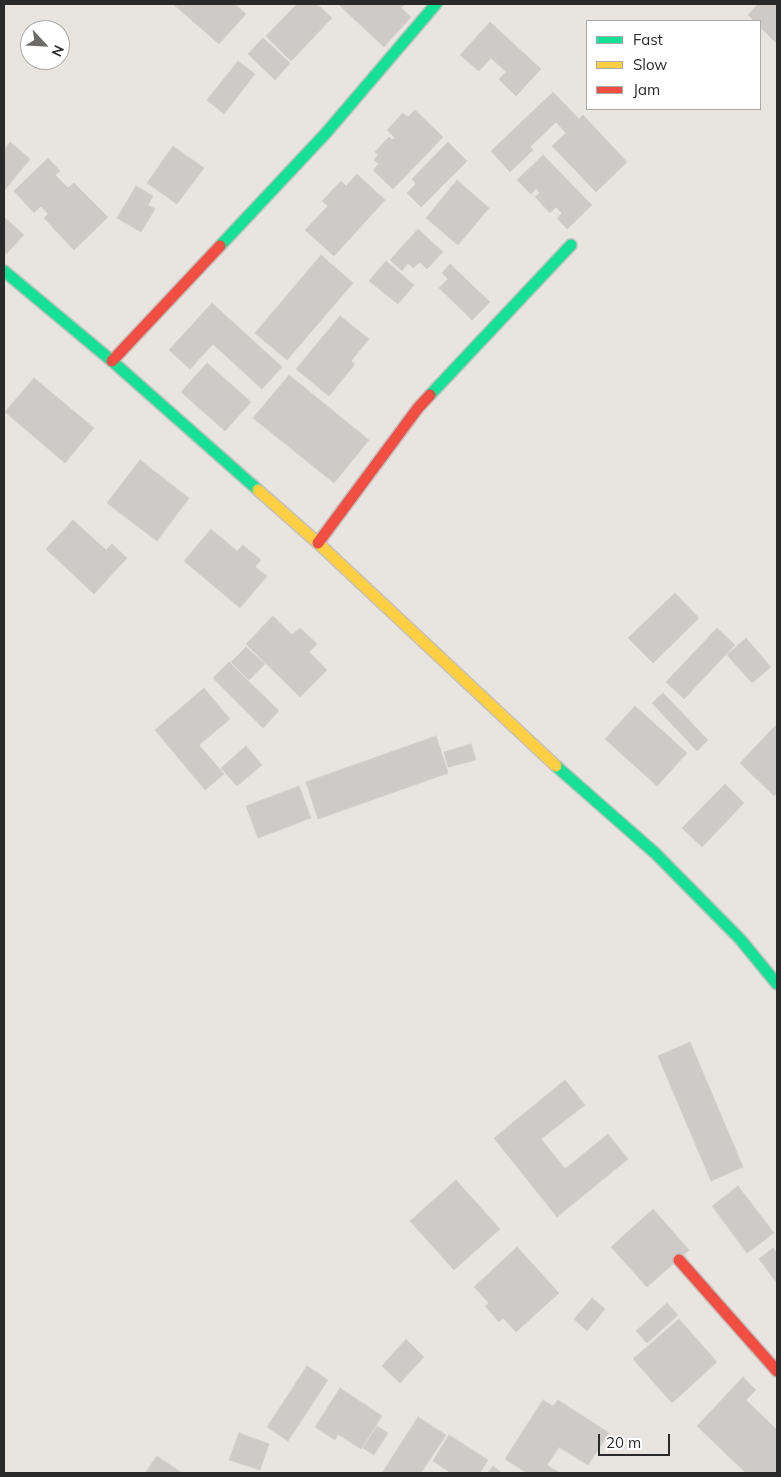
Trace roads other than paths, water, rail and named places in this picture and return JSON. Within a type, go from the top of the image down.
[{"type":"street","points":[[112,362],[326,133],[436,4]]},
{"type":"street","points":[[318,543],[418,408],[571,245]]},
{"type":"street","points":[[4,271],[112,362],[318,543],[527,740],[655,853],[740,939],[777,984]]},
{"type":"street","points":[[679,1260],[777,1371]]}]
